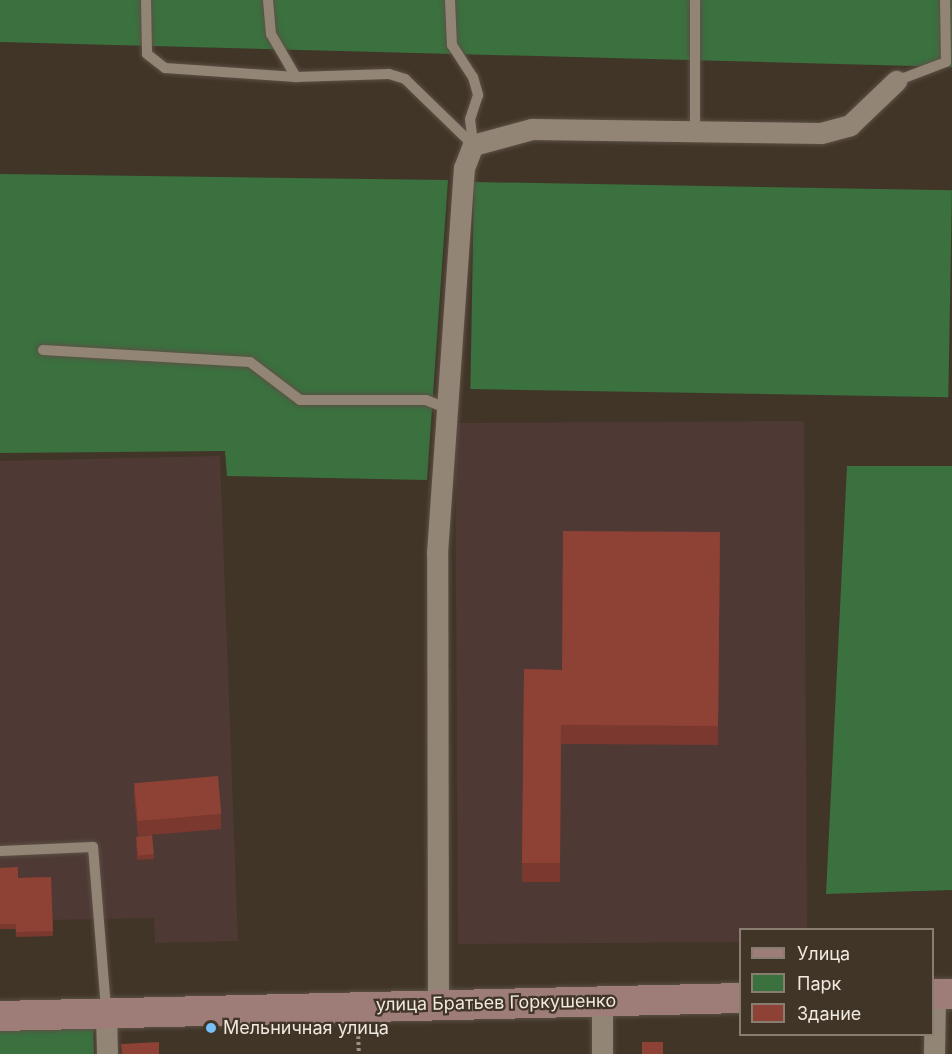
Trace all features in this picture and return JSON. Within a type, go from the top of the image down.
[{"type":"street","points":[[438,1004],[437,553],[464,168],[473,146],[532,129],[695,128],[821,133],[850,124],[896,81]]},
{"type":"street","points":[[934,1054],[940,994]]},
{"type":"street","name":"улица Братьев Горкушенко","points":[[0,1016],[739,998]]},
{"type":"street","points":[[602,1000],[602,1054]]},
{"type":"street","points":[[106,1013],[107,1054]]},
{"type":"lane","points":[[146,0],[147,54],[165,68],[296,77],[388,74],[405,79],[473,146]]},
{"type":"lane","points":[[268,0],[271,34],[296,77]]},
{"type":"lane","points":[[450,0],[452,45],[473,77],[478,95],[470,119],[473,146]]},
{"type":"lane","points":[[695,0],[695,128]]},
{"type":"lane","points":[[896,81],[945,62],[945,0]]},
{"type":"lane","points":[[43,350],[250,362],[300,400],[426,400],[446,408]]},
{"type":"lane","points":[[0,851],[93,847],[106,1013]]},
{"type":"shaded area","points":[[804,421],[807,928],[739,928],[739,942],[458,944],[455,423]]},
{"type":"shaded area","points":[[220,456],[238,941],[155,943],[154,918],[53,920],[53,936],[16,937],[15,929],[0,929],[0,461]]},
{"type":"green space","points":[[0,0],[952,0],[952,67],[0,42]]},
{"type":"green space","points":[[0,174],[448,180],[427,480],[227,476],[225,451],[0,453]]},
{"type":"green space","points":[[474,182],[952,190],[948,397],[470,389]]},
{"type":"green space","points":[[847,466],[952,466],[952,890],[826,894]]},
{"type":"green space","points":[[93,1023],[94,1054],[0,1054],[0,1028]]},
{"type":"building","points":[[563,531],[720,532],[718,726],[561,725],[560,863],[522,863],[524,669],[562,670]]},
{"type":"building","points":[[218,776],[221,814],[138,821],[134,783]]},
{"type":"building","points":[[152,835],[154,854],[138,856],[136,837]]},
{"type":"building","points":[[18,867],[18,878],[51,877],[53,931],[16,932],[16,924],[0,924],[0,868]]},
{"type":"building","points":[[159,1042],[159,1054],[122,1054],[121,1044]]},
{"type":"building","points":[[642,1042],[663,1042],[663,1054],[642,1054]]},
{"type":"place","name":"Мельничная улица","points":[[211,1028]]}]
